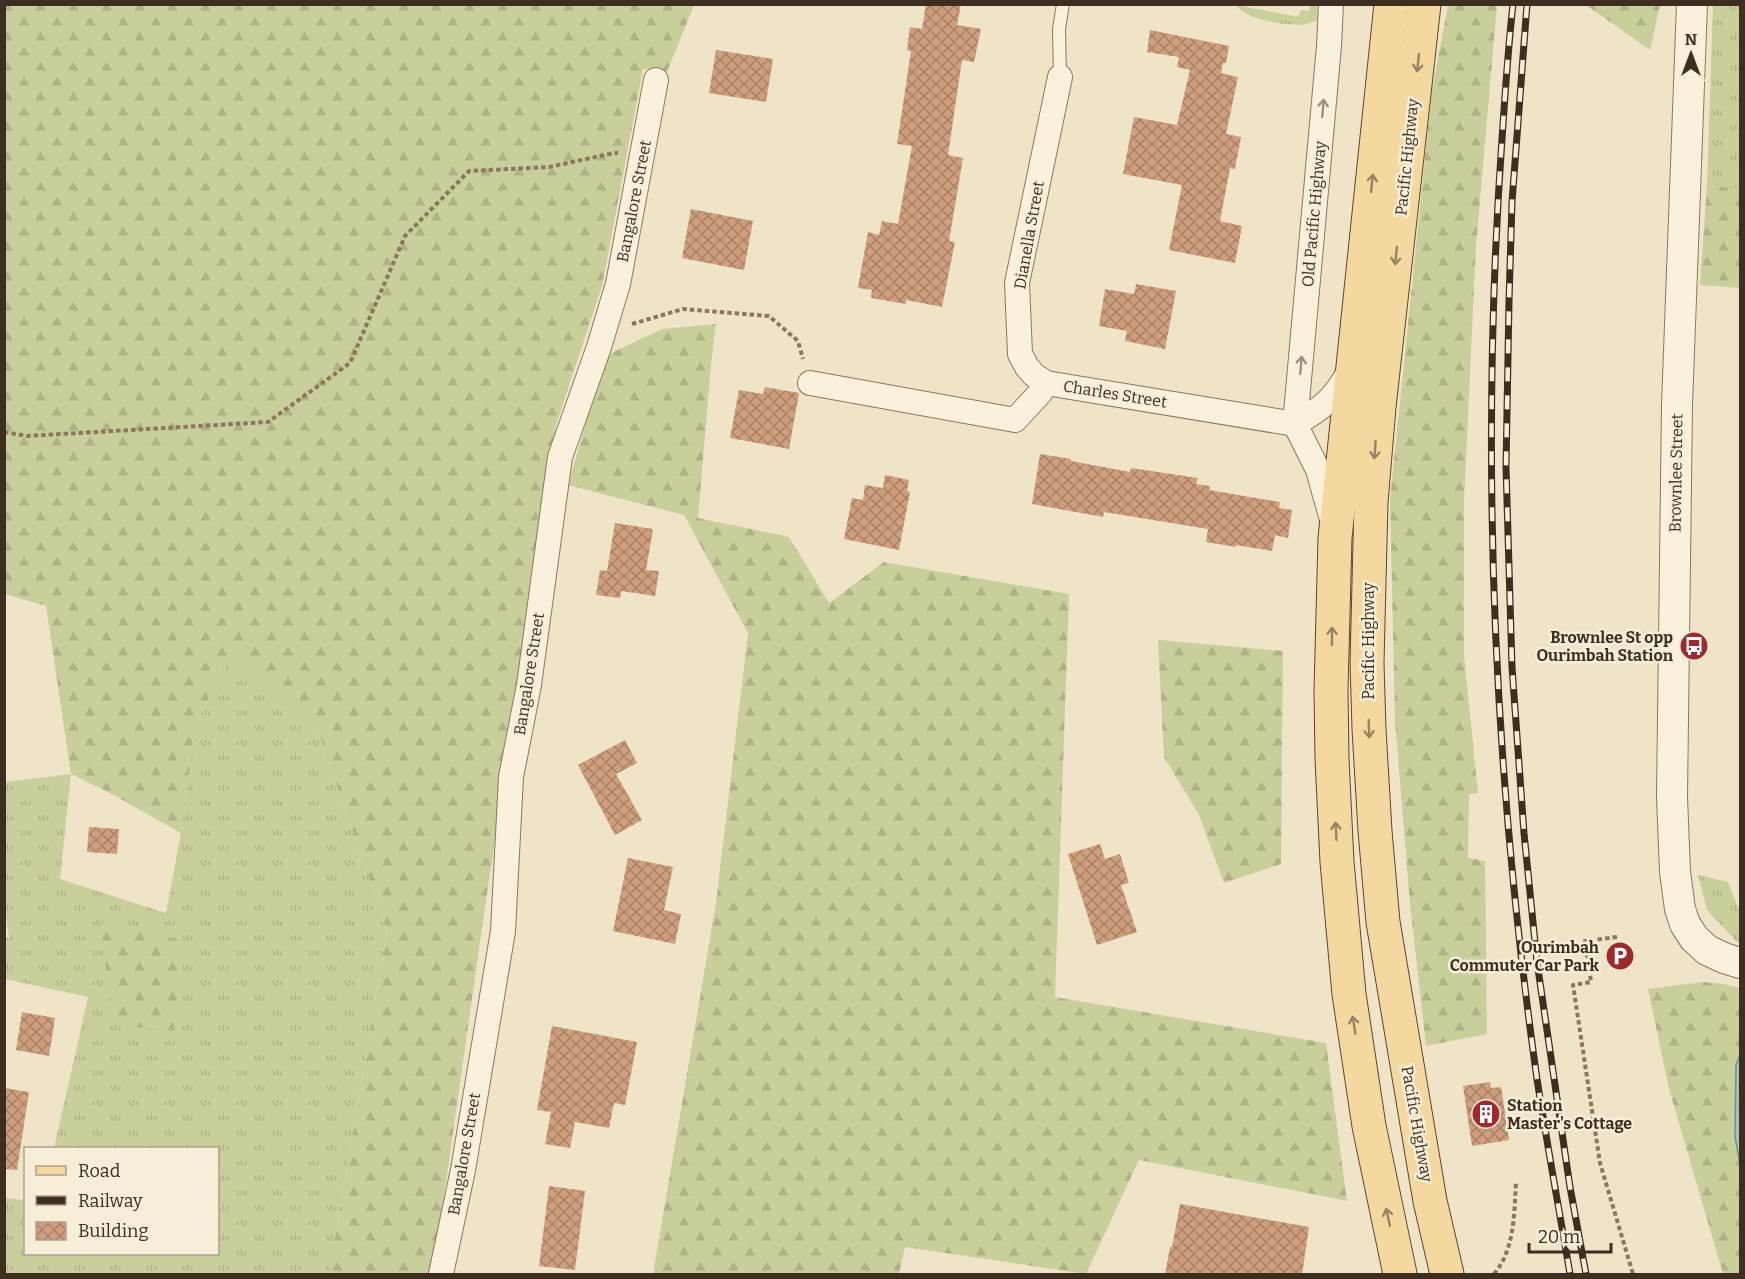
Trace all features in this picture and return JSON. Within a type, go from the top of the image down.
[{"type":"main road","name":"Pacific Highway","points":[[1391,4],[1335,538],[1331,691],[1337,862],[1349,994],[1369,1126],[1400,1275]]},
{"type":"main road","name":"Pacific Highway","points":[[1424,4],[1379,407],[1371,502],[1367,663],[1374,831],[1383,922],[1430,1201],[1448,1275]]},
{"type":"street","name":"Old Pacific Highway","points":[[1295,424],[1331,4]]},
{"type":"street","name":"Brownlee Street","points":[[1692,4],[1677,405],[1672,797],[1675,872],[1680,909],[1685,924],[1694,938],[1707,950],[1740,963]]},
{"type":"street","name":"Dianella Street","points":[[1046,382],[1027,368],[1020,354],[1017,284],[1060,77]]},
{"type":"street","name":"Bangalore Street","points":[[441,1275],[462,1170],[503,931],[511,777],[529,685],[560,457],[599,347],[618,284],[656,80]]},
{"type":"street","points":[[1335,538],[1322,479],[1312,454],[1295,424],[1316,412],[1332,398],[1353,367]]},
{"type":"street","name":"Charles Street","points":[[810,383],[1015,420],[1040,393],[1046,382],[1295,424]]},
{"type":"lane","points":[[1060,77],[1059,29],[1064,4]]},
{"type":"path","points":[[4,432],[27,436],[268,422],[350,363],[405,236],[469,171],[549,167],[614,153],[642,157]]},
{"type":"path","points":[[599,347],[629,326],[683,309],[769,316],[798,341],[810,383]]},
{"type":"path","points":[[1617,937],[1586,941],[1591,982],[1573,985],[1600,1163],[1633,1275]]},
{"type":"path","points":[[1494,1275],[1510,1243],[1516,1182]]},
{"type":"green space","points":[[4,5],[694,5],[667,72],[643,69],[602,286],[556,425],[433,1274],[329,1274],[387,931],[320,736],[232,652],[196,723],[181,833],[71,774],[46,606],[5,594]]},
{"type":"green space","points":[[1236,5],[1299,17],[1301,10],[1309,11],[1310,5],[1318,5],[1317,21],[1304,25],[1274,22],[1256,18]]},
{"type":"green space","points":[[1448,5],[1497,5],[1476,246],[1464,501],[1464,655],[1478,793],[1469,794],[1468,858],[1485,861],[1487,1034],[1426,1046],[1410,904],[1395,721],[1390,499],[1432,90]]},
{"type":"green space","points":[[1586,5],[1660,5],[1650,50]]},
{"type":"green space","points":[[1713,5],[1740,5],[1740,189],[1707,185]]},
{"type":"green space","points":[[1707,185],[1740,189],[1740,288],[1700,285]]},
{"type":"green space","points":[[716,324],[698,518],[789,537],[829,603],[884,562],[1069,594],[1055,997],[1326,1043],[1347,1201],[1139,1160],[1086,1274],[905,1247],[899,1274],[653,1274],[716,903],[748,633],[684,515],[568,485],[605,356],[662,329]]},
{"type":"green space","points":[[1158,640],[1283,651],[1281,864],[1224,883],[1199,815],[1164,757]]},
{"type":"green space","points":[[232,651],[320,736],[387,931],[329,1274],[5,1274],[5,1198],[24,1200],[24,1255],[219,1255],[219,1147],[54,1147],[88,997],[5,979],[4,937],[9,938],[4,899],[5,782],[71,774],[60,879],[166,913],[181,833],[196,723]]},
{"type":"green space","points":[[1698,875],[1728,882],[1740,912],[1740,942],[1737,942],[1707,910]]},
{"type":"green space","points":[[101,922],[181,940],[174,1032],[112,1024]]},
{"type":"green space","points":[[1703,982],[1740,988],[1740,1055],[1736,1065],[1735,1137],[1740,1164],[1740,1274],[1723,1274],[1669,1089],[1648,989]]},
{"type":"water","points":[[1740,1055],[1740,1164],[1735,1137],[1736,1065]]},
{"type":"building","points":[[926,4],[961,4],[957,25],[981,29],[974,62],[962,60],[948,155],[963,158],[949,241],[955,242],[942,307],[906,300],[906,304],[871,298],[872,290],[858,288],[868,232],[879,235],[882,221],[898,224],[912,146],[897,144],[911,51],[907,50],[910,27],[922,29]]},
{"type":"building","points":[[1150,30],[1229,46],[1226,63],[1223,63],[1221,73],[1238,77],[1226,134],[1241,137],[1235,169],[1230,168],[1220,221],[1242,226],[1235,263],[1169,250],[1182,185],[1123,174],[1134,117],[1177,125],[1190,70],[1177,67],[1179,57],[1147,52]]},
{"type":"building","points":[[716,50],[773,59],[766,102],[709,93]]},
{"type":"building","points":[[691,209],[753,221],[744,270],[682,258]]},
{"type":"building","points":[[1136,284],[1176,291],[1165,349],[1125,341],[1127,331],[1099,326],[1105,289],[1134,294]]},
{"type":"building","points":[[765,387],[799,393],[789,449],[730,438],[739,390],[763,394]]},
{"type":"building","points":[[1040,454],[1130,472],[1131,468],[1198,478],[1196,484],[1210,486],[1209,490],[1280,502],[1279,508],[1292,510],[1288,538],[1275,535],[1272,551],[1236,545],[1236,547],[1206,542],[1208,529],[1104,512],[1103,517],[1032,504]]},
{"type":"building","points":[[885,475],[909,480],[907,491],[910,492],[899,550],[844,539],[852,498],[863,500],[865,485],[883,488]]},
{"type":"building","points":[[615,523],[653,529],[646,570],[659,571],[655,596],[621,591],[620,598],[596,595],[600,570],[607,571]]},
{"type":"building","points":[[625,740],[637,763],[616,774],[642,820],[615,835],[578,765]]},
{"type":"building","points":[[89,827],[119,829],[117,854],[87,852]]},
{"type":"building","points":[[1100,844],[1105,859],[1120,854],[1129,883],[1121,885],[1137,932],[1097,945],[1068,854]]},
{"type":"building","points":[[628,858],[673,867],[664,910],[681,914],[675,944],[613,931]]},
{"type":"building","points":[[22,1012],[55,1018],[49,1056],[16,1050]]},
{"type":"building","points":[[552,1026],[637,1042],[625,1105],[614,1103],[609,1128],[575,1122],[570,1148],[545,1144],[551,1112],[537,1110]]},
{"type":"building","name":"Station Master's Cottage","points":[[1490,1082],[1491,1088],[1501,1087],[1509,1140],[1472,1146],[1463,1086]]},
{"type":"building","points":[[4,1088],[29,1092],[17,1170],[4,1169]]},
{"type":"building","points":[[549,1186],[585,1191],[575,1270],[539,1266]]},
{"type":"building","points":[[1180,1204],[1309,1227],[1302,1275],[1165,1275]]},
{"type":"railway","points":[[1513,4],[1495,256],[1492,374],[1495,610],[1510,845],[1522,962],[1537,1079],[1570,1274]]},
{"type":"railway","points":[[1527,4],[1512,202],[1509,301],[1506,467],[1512,667],[1524,833],[1537,962],[1570,1187],[1586,1274]]},
{"type":"place","name":"Brownlee St opp Ourimbah Station","points":[[1694,646]]},
{"type":"place","name":"Ourimbah Commuter Car Park","points":[[1620,956]]},
{"type":"place","name":"Station Master's Cottage","points":[[1486,1114]]}]
